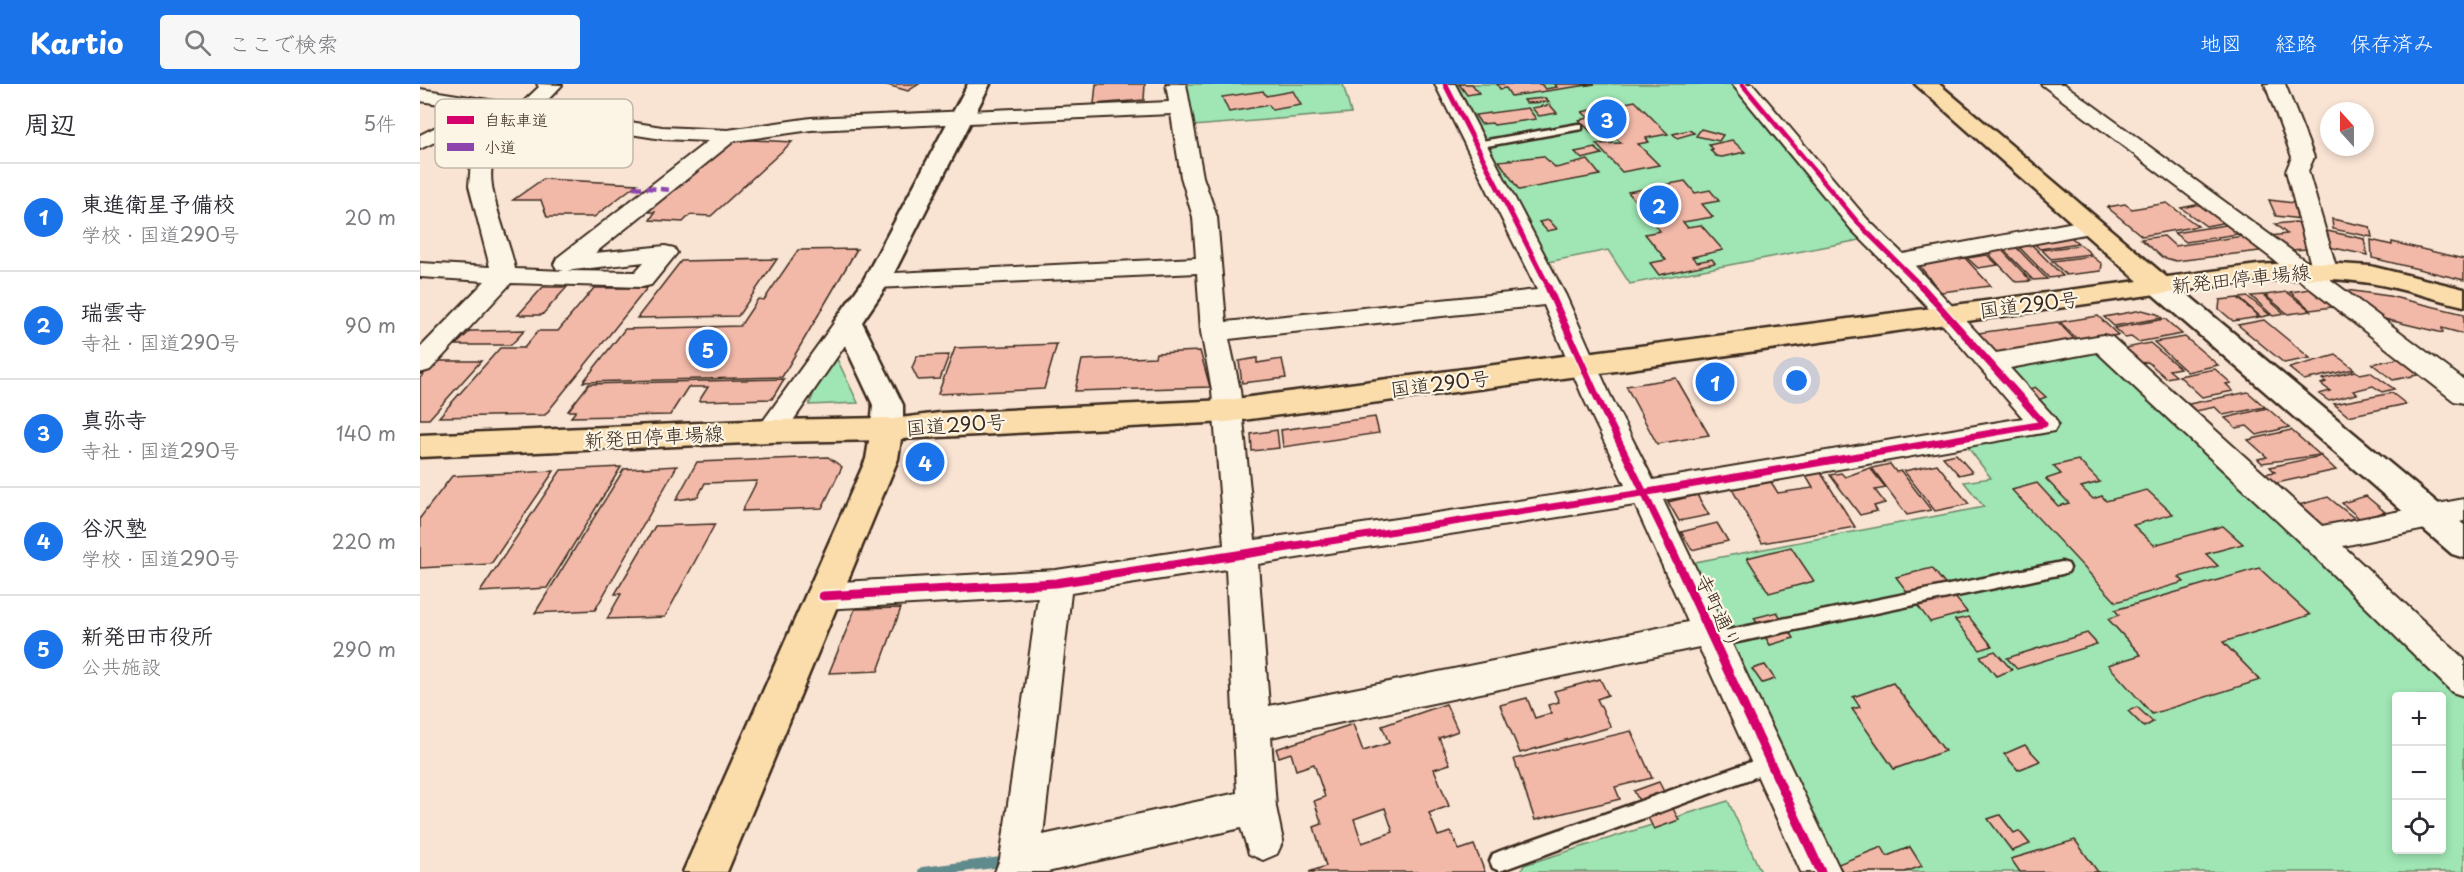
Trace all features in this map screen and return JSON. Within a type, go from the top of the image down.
[{"type":"main road","points":[[1926,84],[2160,286]]},
{"type":"main road","name":"新発田停車場線","points":[[2160,286],[2283,270],[2315,270],[2360,273],[2464,298]]},
{"type":"main road","name":"国道290号","points":[[705,872],[882,459],[887,429],[940,424],[1227,411],[1584,365],[2160,286]]},
{"type":"main road","name":"新発田停車場線","points":[[420,446],[771,430],[887,429]]},
{"type":"street","points":[[505,99],[532,84]]},
{"type":"street","points":[[538,99],[552,86],[547,84]]},
{"type":"street","points":[[771,430],[876,281],[979,84]]},
{"type":"street","name":"寺町通り","points":[[1445,84],[1553,296],[1642,493],[1712,636],[1821,872]]},
{"type":"street","points":[[823,596],[1056,583],[1642,493],[2044,424],[1947,314],[1858,224],[1742,84]]},
{"type":"street","points":[[2051,84],[2315,270],[2464,394]]},
{"type":"street","points":[[2275,84],[2303,157],[2297,171],[2315,270]]},
{"type":"street","points":[[420,95],[444,99]]},
{"type":"street","points":[[633,129],[662,133],[728,136],[812,124],[960,117],[1178,96],[1192,177],[1205,217],[1214,332],[1226,390],[1241,555],[1251,726],[1260,824],[1018,865],[1056,583]]},
{"type":"street","points":[[420,143],[435,135]]},
{"type":"street","points":[[547,278],[728,136]]},
{"type":"street","points":[[482,168],[480,186],[500,249],[504,276]]},
{"type":"street","points":[[633,187],[673,190]]},
{"type":"street","points":[[1898,262],[2090,226]]},
{"type":"street","points":[[420,270],[547,278],[642,280],[665,253],[566,263]]},
{"type":"street","points":[[876,281],[1207,265]]},
{"type":"street","points":[[420,364],[504,276]]},
{"type":"street","points":[[2160,286],[2464,545]]},
{"type":"street","points":[[1214,332],[1553,296]]},
{"type":"street","points":[[848,322],[888,405],[887,429]]},
{"type":"street","points":[[420,331],[452,331]]},
{"type":"street","points":[[1989,363],[2103,343],[2316,539],[2464,681]]},
{"type":"street","points":[[2316,539],[2464,510]]},
{"type":"street","points":[[1251,726],[1712,636]]},
{"type":"lane","points":[[1476,145],[1578,127]]},
{"type":"lane","points":[[1712,636],[2062,568]]},
{"type":"lane","points":[[1500,861],[1770,763]]},
{"type":"green space","points":[[1184,84],[1343,84],[1351,113],[1193,126]]},
{"type":"green space","points":[[1457,84],[1732,84],[1865,239],[1630,284],[1608,250],[1548,262]]},
{"type":"green space","points":[[2103,343],[2464,681],[2464,872],[1822,872],[1679,565],[1984,507],[1964,482],[1991,478],[1961,438],[2043,425],[1989,363]]},
{"type":"green space","points":[[837,359],[858,403],[809,405],[818,383]]},
{"type":"green space","points":[[1728,801],[1761,872],[1521,872],[1524,865]]},
{"type":"building","points":[[884,84],[919,84],[908,91]]},
{"type":"building","points":[[1096,84],[1145,84],[1144,100],[1094,104]]},
{"type":"building","points":[[1459,84],[1472,84],[1479,93],[1467,95]]},
{"type":"building","points":[[1497,84],[1541,84],[1545,89],[1557,87],[1554,84],[1595,84],[1511,96],[1506,88],[1500,89]]},
{"type":"building","points":[[1263,91],[1266,96],[1293,91],[1301,105],[1272,110],[1269,105],[1229,112],[1222,97]]},
{"type":"building","points":[[1545,98],[1549,102],[1526,103],[1524,100]]},
{"type":"building","points":[[1635,101],[1668,134],[1646,138],[1649,142],[1638,144],[1659,165],[1622,172],[1596,144],[1621,143],[1615,137],[1607,139],[1601,133],[1593,134],[1579,120],[1589,118],[1582,112]]},
{"type":"building","points":[[1550,105],[1557,113],[1539,116],[1532,108]]},
{"type":"building","points":[[1528,108],[1536,119],[1494,125],[1492,123],[1481,124],[1475,115]]},
{"type":"building","points":[[1701,129],[1723,135],[1719,141],[1696,136]]},
{"type":"building","points":[[1689,130],[1694,133],[1677,138],[1673,134]]},
{"type":"building","points":[[735,139],[792,142],[711,216],[690,215],[683,222],[650,220],[655,212],[647,212]]},
{"type":"building","points":[[1732,140],[1745,152],[1722,157],[1716,156],[1710,150],[1713,149],[1709,145]]},
{"type":"building","points":[[1595,148],[1602,154],[1582,159],[1575,152]]},
{"type":"building","points":[[1543,156],[1556,168],[1588,160],[1600,175],[1519,190],[1499,161]]},
{"type":"building","points":[[543,179],[637,184],[594,217],[547,217],[541,200],[513,200]]},
{"type":"building","points":[[1685,181],[1695,193],[1710,190],[1719,201],[1702,204],[1713,217],[1683,222],[1687,227],[1701,225],[1723,250],[1692,257],[1697,262],[1712,259],[1715,263],[1659,275],[1650,263],[1666,260],[1645,234],[1660,231],[1628,192]]},
{"type":"building","points":[[2269,200],[2294,203],[2301,219],[2276,216]]},
{"type":"building","points":[[2167,203],[2198,226],[2142,236],[2107,207],[2125,204],[2132,209]]},
{"type":"building","points":[[2206,203],[2232,221],[2206,226],[2181,208]]},
{"type":"building","points":[[2332,219],[2370,227],[2372,237],[2333,229]]},
{"type":"building","points":[[1549,220],[1557,229],[1547,231],[1539,222]]},
{"type":"building","points":[[2301,223],[2309,249],[2289,250],[2270,236],[2287,234],[2275,224]]},
{"type":"building","points":[[2232,224],[2244,233],[2186,242],[2174,233]]},
{"type":"building","points":[[2327,231],[2364,239],[2367,255],[2329,247]]},
{"type":"building","points":[[2067,234],[2078,243],[2040,249],[2030,240]]},
{"type":"building","points":[[2250,235],[2268,250],[2176,261],[2162,257],[2141,239],[2164,236],[2175,246]]},
{"type":"building","points":[[2371,240],[2392,245],[2392,242],[2464,259],[2464,280],[2372,258]]},
{"type":"building","points":[[2032,245],[2063,276],[2049,278],[2019,247]]},
{"type":"building","points":[[2081,245],[2091,254],[2051,259],[2042,250]]},
{"type":"building","points":[[2015,246],[2047,279],[2033,280],[2002,248]]},
{"type":"building","points":[[2000,248],[2031,281],[2016,282],[1985,250]]},
{"type":"building","points":[[857,249],[782,377],[583,382],[625,329],[740,326],[758,299],[764,300],[798,250]]},
{"type":"building","points":[[1987,255],[1998,265],[1978,268],[1967,258]]},
{"type":"building","points":[[2092,256],[2102,264],[2101,271],[2066,275],[2052,261]]},
{"type":"building","points":[[1965,258],[1991,286],[1941,292],[1917,263]]},
{"type":"building","points":[[777,259],[738,316],[637,318],[681,261]]},
{"type":"building","points":[[543,287],[567,287],[542,315],[518,315]]},
{"type":"building","points":[[594,288],[647,288],[545,415],[439,417],[500,348],[524,348],[538,331],[558,331]]},
{"type":"building","points":[[2317,288],[2339,306],[2311,310],[2290,292]]},
{"type":"building","points":[[2339,289],[2389,296],[2464,314],[2464,334],[2442,328],[2443,333],[2376,317]]},
{"type":"building","points":[[2287,292],[2311,311],[2288,314],[2265,295]]},
{"type":"building","points":[[2263,295],[2285,314],[2273,316],[2251,296]]},
{"type":"building","points":[[2248,297],[2270,315],[2261,317],[2239,298]]},
{"type":"building","points":[[2238,298],[2259,317],[2233,321],[2219,309],[2220,300]]},
{"type":"building","points":[[2142,310],[2157,314],[2162,318],[2114,326],[2104,317]]},
{"type":"building","points":[[2098,316],[2118,335],[2079,341],[2060,322]]},
{"type":"building","points":[[2165,319],[2182,334],[2138,342],[2131,337],[2125,338],[2114,328]]},
{"type":"building","points":[[2264,320],[2310,358],[2284,363],[2238,325]]},
{"type":"building","points":[[2058,322],[2077,342],[1995,353],[1978,333]]},
{"type":"building","points":[[525,330],[511,345],[456,345],[470,331]]},
{"type":"building","points":[[2185,337],[2218,365],[2187,372],[2154,342]]},
{"type":"building","points":[[2150,343],[2180,368],[2169,370],[2176,376],[2166,378],[2148,362],[2142,363],[2121,349]]},
{"type":"building","points":[[1057,344],[1044,389],[938,394],[955,348]]},
{"type":"building","points":[[1200,351],[1210,387],[1075,391],[1082,360],[1155,357],[1156,353]]},
{"type":"building","points":[[949,355],[940,379],[918,380],[912,368],[917,356]]},
{"type":"building","points":[[2336,355],[2354,369],[2304,380],[2289,368]]},
{"type":"building","points":[[1257,358],[1257,363],[1282,359],[1286,378],[1242,383],[1239,361]]},
{"type":"building","points":[[2401,358],[2422,374],[2393,380],[2372,364]]},
{"type":"building","points":[[436,361],[481,361],[429,419],[420,419],[420,378]]},
{"type":"building","points":[[2215,369],[2231,383],[2226,384],[2233,391],[2202,397],[2179,376]]},
{"type":"building","points":[[2355,371],[2360,374],[2370,372],[2394,389],[2382,392],[2373,386],[2353,391],[2357,394],[2329,401],[2319,394],[2330,391],[2321,384],[2326,382],[2322,379]]},
{"type":"building","points":[[1676,378],[1709,435],[1657,444],[1626,386]]},
{"type":"building","points":[[784,379],[772,399],[699,401],[708,387],[688,387],[670,415],[571,417],[576,411],[568,411],[589,384]]},
{"type":"building","points":[[2035,387],[2046,397],[2038,400],[2027,390]]},
{"type":"building","points":[[2248,392],[2265,407],[2223,415],[2215,407],[2191,412],[2184,405]]},
{"type":"building","points":[[2392,393],[2406,404],[2348,416],[2334,404]]},
{"type":"building","points":[[2267,408],[2289,427],[2257,435],[2247,426],[2236,428],[2225,418]]},
{"type":"building","points":[[1375,417],[1379,433],[1283,447],[1281,430]]},
{"type":"building","points":[[1277,430],[1279,448],[1252,451],[1251,434]]},
{"type":"building","points":[[2291,430],[2320,455],[2262,463],[2258,459],[2267,457],[2248,440]]},
{"type":"building","points":[[1956,454],[1972,472],[1959,475],[1943,457]]},
{"type":"building","points":[[2321,456],[2336,470],[2268,485],[2257,475],[2275,472],[2270,467]]},
{"type":"building","points":[[828,457],[842,467],[822,508],[742,511],[757,481],[705,483],[698,497],[676,500],[697,462]]},
{"type":"building","points":[[2078,460],[2100,482],[2081,487],[2093,499],[2102,496],[2106,501],[2147,490],[2173,514],[2133,525],[2154,545],[2223,526],[2243,544],[2206,554],[2218,566],[2179,577],[2184,582],[2116,602],[2012,490],[2037,483],[2058,506],[2069,503],[2046,479],[2061,474],[2053,466]]},
{"type":"building","points":[[1890,464],[1896,472],[1901,471],[1931,510],[1907,515],[1872,468]]},
{"type":"building","points":[[1937,464],[1969,504],[1935,511],[1904,471]]},
{"type":"building","points":[[677,466],[595,610],[535,613],[624,469]]},
{"type":"building","points":[[621,467],[547,588],[480,592],[561,470]]},
{"type":"building","points":[[1870,468],[1886,488],[1875,490],[1885,503],[1874,506],[1877,511],[1860,515],[1830,475],[1841,473],[1845,477]]},
{"type":"building","points":[[554,471],[491,564],[420,568],[420,518],[452,476]]},
{"type":"building","points":[[1821,473],[1855,527],[1762,543],[1732,489],[1771,482],[1778,493],[1813,488],[1806,476]]},
{"type":"building","points":[[1697,495],[1709,515],[1679,521],[1668,502]]},
{"type":"building","points":[[2366,496],[2385,512],[2360,519],[2342,503]]},
{"type":"building","points":[[2328,497],[2354,518],[2317,529],[2291,507]]},
{"type":"building","points":[[1717,523],[1728,541],[1692,550],[1681,532]]},
{"type":"building","points":[[715,524],[665,617],[607,619],[621,594],[615,594],[655,526]]},
{"type":"building","points":[[1791,547],[1814,581],[1769,593],[1747,558]]},
{"type":"building","points":[[1932,568],[1967,612],[1930,622],[1896,577]]},
{"type":"building","points":[[2259,568],[2310,615],[2223,642],[2260,680],[2152,714],[2108,665],[2141,655],[2108,619],[2119,615],[2115,610]]},
{"type":"building","points":[[901,608],[878,671],[829,673],[855,609]]},
{"type":"building","points":[[1777,612],[1794,638],[1770,645],[1754,618]]},
{"type":"building","points":[[1969,617],[1992,646],[1980,650],[1955,620]]},
{"type":"building","points":[[2087,633],[2097,644],[2017,669],[2007,658]]},
{"type":"building","points":[[1995,651],[2012,670],[1996,676],[1980,656]]},
{"type":"building","points":[[1765,665],[1775,679],[1762,683],[1752,669]]},
{"type":"building","points":[[1600,679],[1608,695],[1597,699],[1611,727],[1520,753],[1500,705],[1527,698],[1535,718],[1551,713],[1548,705],[1559,702],[1554,691]]},
{"type":"building","points":[[1893,683],[1945,751],[1894,769],[1852,709],[1860,707],[1853,697]]},
{"type":"building","points":[[1446,704],[1458,731],[1439,738],[1450,764],[1434,769],[1449,806],[1429,813],[1438,836],[1451,832],[1459,850],[1474,845],[1485,872],[1309,872],[1326,866],[1314,827],[1322,824],[1314,801],[1325,797],[1314,764],[1296,770],[1291,753],[1279,757],[1276,749],[1353,724],[1363,751],[1389,743],[1382,726]],"holes":[[[1385,808],[1393,832],[1362,843],[1354,819]]]},
{"type":"building","points":[[2137,707],[2153,722],[2144,727],[2128,711]]},
{"type":"building","points":[[1631,731],[1652,778],[1615,787],[1620,799],[1535,820],[1514,759]]},
{"type":"building","points":[[2025,745],[2040,761],[2018,770],[2004,754]]},
{"type":"building","points":[[1659,782],[1679,820],[1654,829],[1634,791]]},
{"type":"building","points":[[2000,815],[2014,833],[2019,831],[2030,844],[2012,851],[1988,819]]},
{"type":"building","points":[[2075,840],[2098,872],[2020,872],[2011,859]]},
{"type":"building","points":[[1882,847],[1887,856],[1910,847],[1922,866],[1905,872],[1843,872],[1838,864]]},
{"type":"waterway","points":[[923,872],[1001,862],[1014,872]]},
{"type":"marked path","points":[[633,187],[673,190]]},
{"type":"cycle path","points":[[1445,84],[1553,296],[1596,395],[1666,538],[1821,872]]},
{"type":"cycle path","points":[[823,596],[1056,583],[1642,493],[2044,424],[1934,299],[1859,224],[1742,84]]},
{"type":"place","name":"真弥寺","points":[[1607,119]]},
{"type":"place","name":"瑞雲寺","points":[[1659,205]]},
{"type":"place","name":"新発田市役所","points":[[708,349]]},
{"type":"place","name":"東進衛星予備校","points":[[1715,382]]},
{"type":"place","name":"谷沢塾","points":[[925,462]]}]
